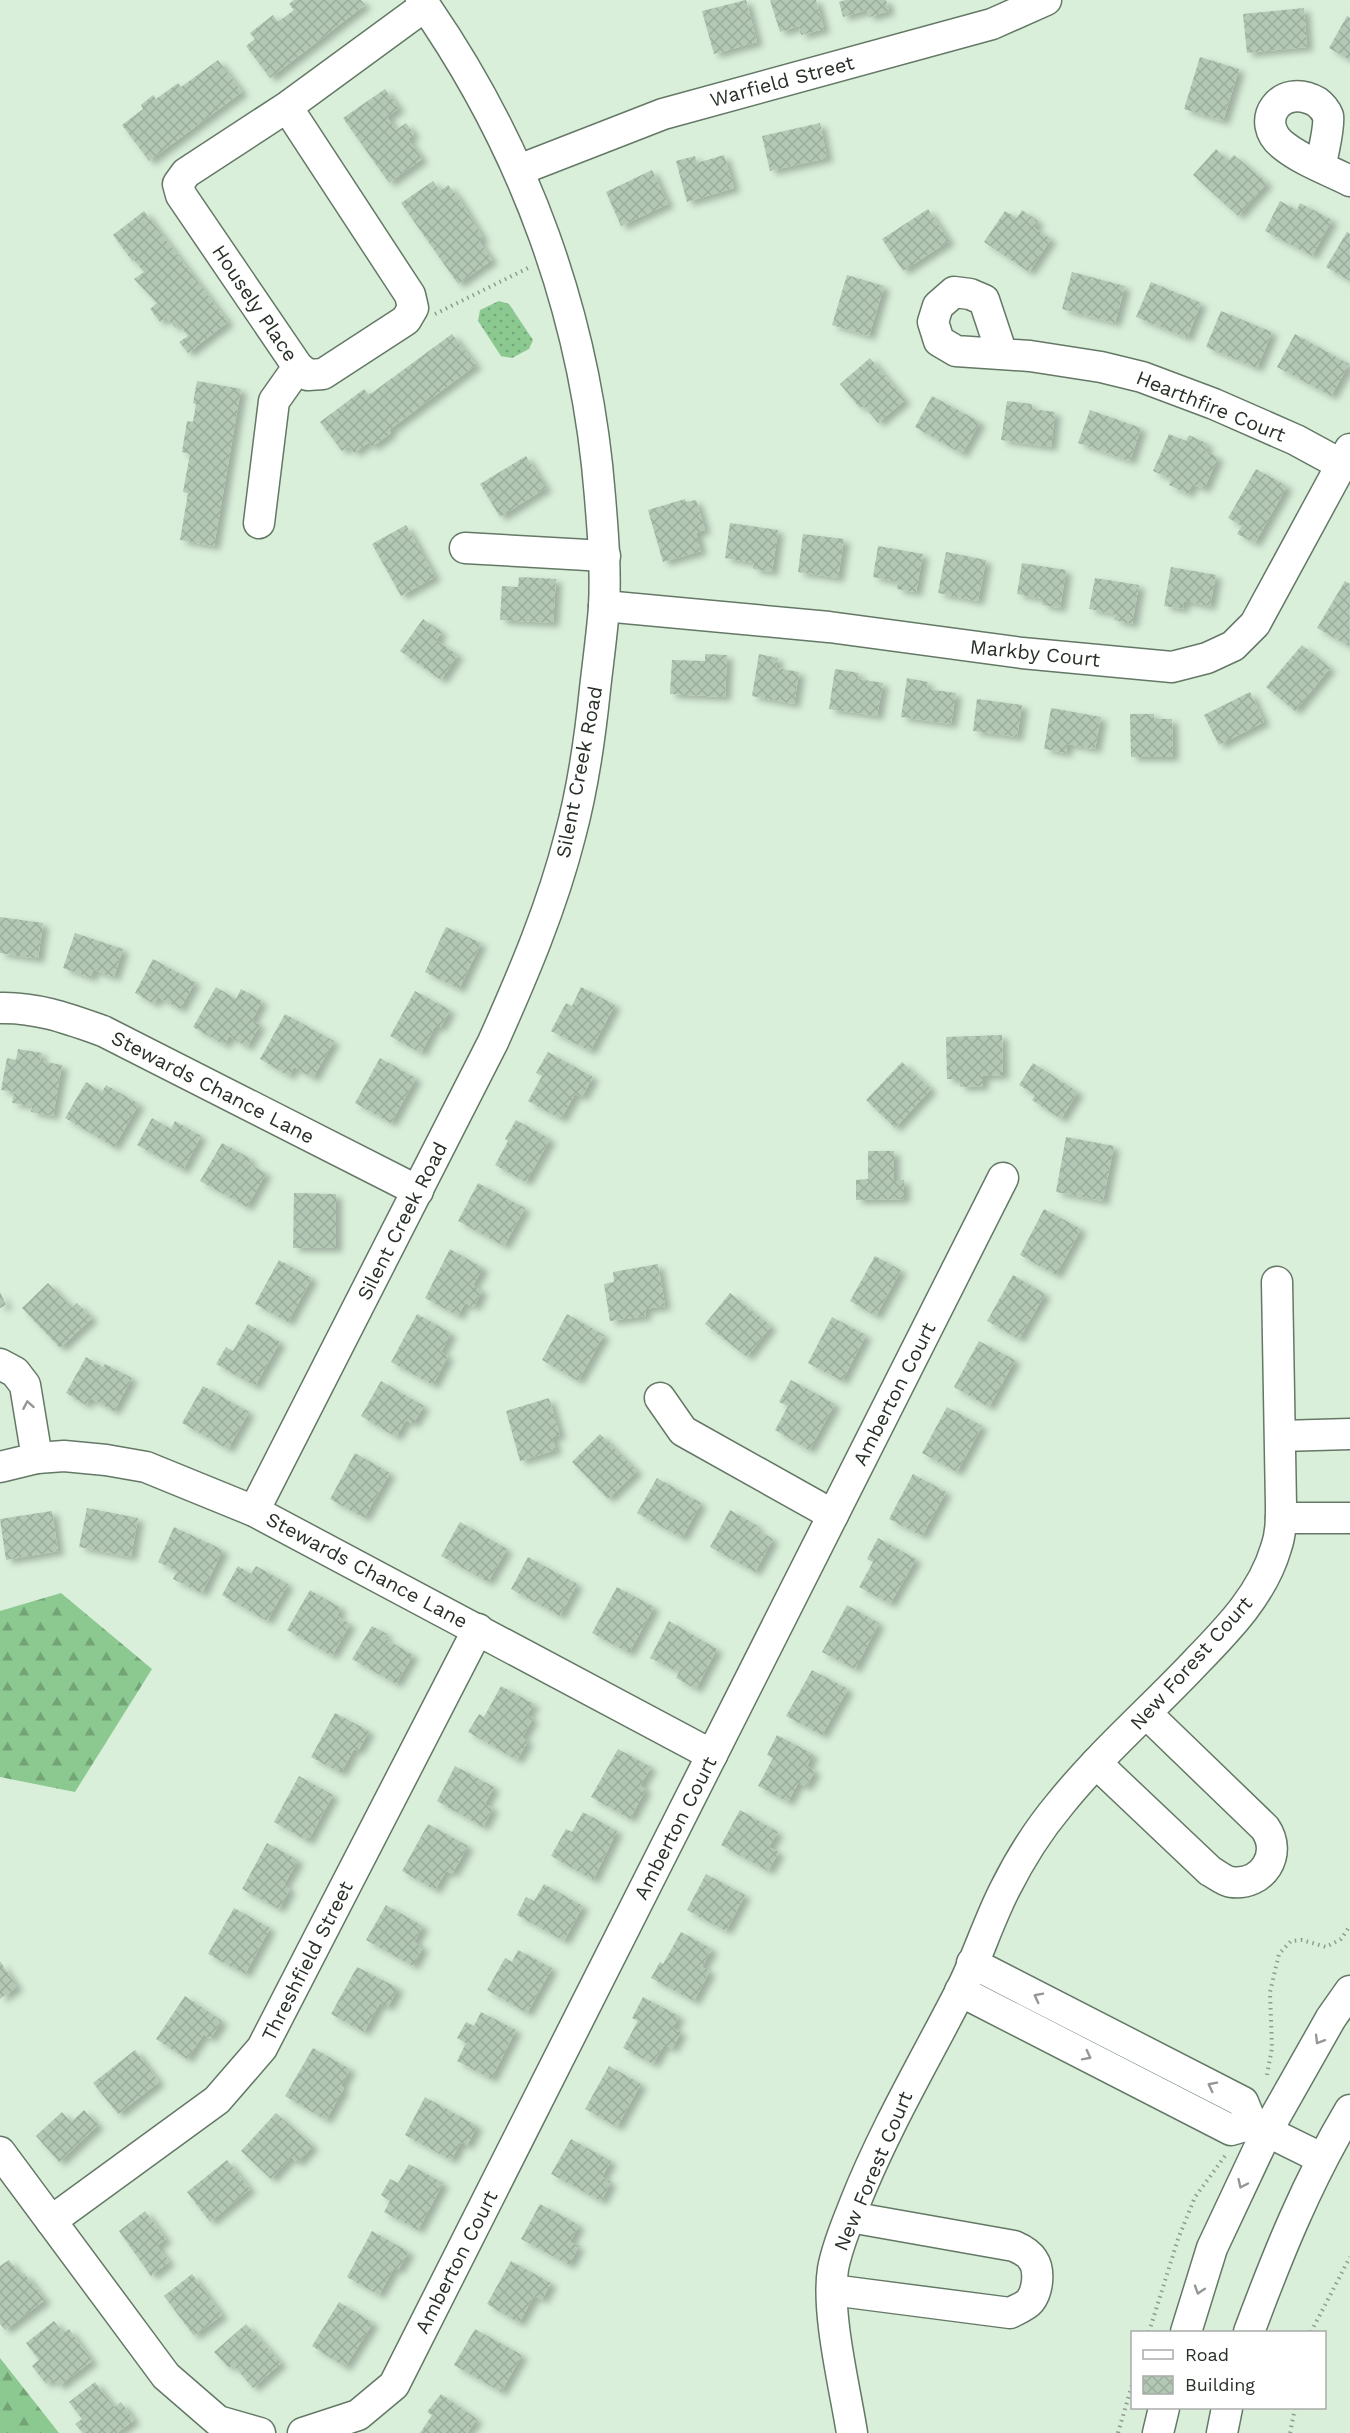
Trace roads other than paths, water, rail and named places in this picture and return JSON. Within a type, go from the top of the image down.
[{"type":"street","name":"Warfield Street","points":[[519,170],[663,114],[992,24],[1046,0]]},
{"type":"street","name":"Silent Creek Road","points":[[254,1511],[493,1042],[524,974],[549,906],[571,834],[590,734],[604,606],[605,556],[597,459],[586,386],[559,276],[519,170],[474,83],[423,3]]},
{"type":"street","name":"Housely Place","points":[[286,107],[410,294],[413,308],[406,320],[323,374],[308,375],[298,367],[181,195],[178,184],[186,173],[286,107],[423,3]]},
{"type":"street","points":[[1321,167],[1350,181]]},
{"type":"street","name":"Hearthfire Court","points":[[1002,354],[1101,367],[1142,377],[1214,404],[1296,440],[1346,457]]},
{"type":"street","points":[[259,522],[274,401],[298,367]]},
{"type":"street","name":"Markby Court","points":[[604,606],[829,627],[1022,653],[1172,667],[1207,658],[1233,646],[1255,624],[1346,457]]},
{"type":"street","points":[[465,548],[605,556]]},
{"type":"street","name":"Stewards Chance Lane","points":[[0,1008],[20,1008],[59,1015],[103,1031],[418,1191]]},
{"type":"street","name":"Amberton Court","points":[[303,2433],[358,2415],[394,2385],[1003,1178]]},
{"type":"street","name":"New Forest Court","points":[[852,2433],[833,2311],[832,2290],[837,2253],[873,2160],[960,1991],[1004,1890],[1030,1846],[1060,1803],[1096,1763],[1147,1714],[1221,1636],[1253,1595],[1267,1571],[1276,1548],[1281,1518],[1277,1282]]},
{"type":"street","points":[[0,1364],[15,1372],[25,1385],[37,1458]]},
{"type":"street","points":[[660,1398],[683,1431],[833,1515]]},
{"type":"street","points":[[1281,1436],[1350,1434]]},
{"type":"street","name":"Stewards Chance Lane","points":[[0,1467],[37,1458],[64,1456],[146,1467],[254,1511],[712,1755]]},
{"type":"street","points":[[1281,1518],[1350,1518]]},
{"type":"street","name":"Threshfield Street","points":[[51,2221],[217,2100],[262,2048],[478,1629]]},
{"type":"street","points":[[1096,1763],[1210,1871],[1230,1882],[1249,1881],[1261,1873],[1268,1865],[1274,1847],[1272,1837],[1147,1714]]},
{"type":"street","points":[[972,1964],[1243,2102],[1260,2127],[1322,2158]]},
{"type":"street","points":[[960,1991],[1231,2130],[1260,2127]]},
{"type":"street","points":[[1186,2331],[1212,2248],[1260,2127],[1350,1991]]},
{"type":"street","points":[[1249,2331],[1277,2258],[1322,2158],[1350,2110]]},
{"type":"street","points":[[0,2152],[166,2376],[218,2421],[260,2433]]},
{"type":"street","points":[[832,2290],[1010,2313],[1029,2302],[1035,2293],[1037,2280],[1034,2260],[1014,2246],[850,2217]]},
{"type":"street","points":[[1158,2433],[1164,2409]]},
{"type":"street","points":[[1221,2433],[1227,2409]]}]
